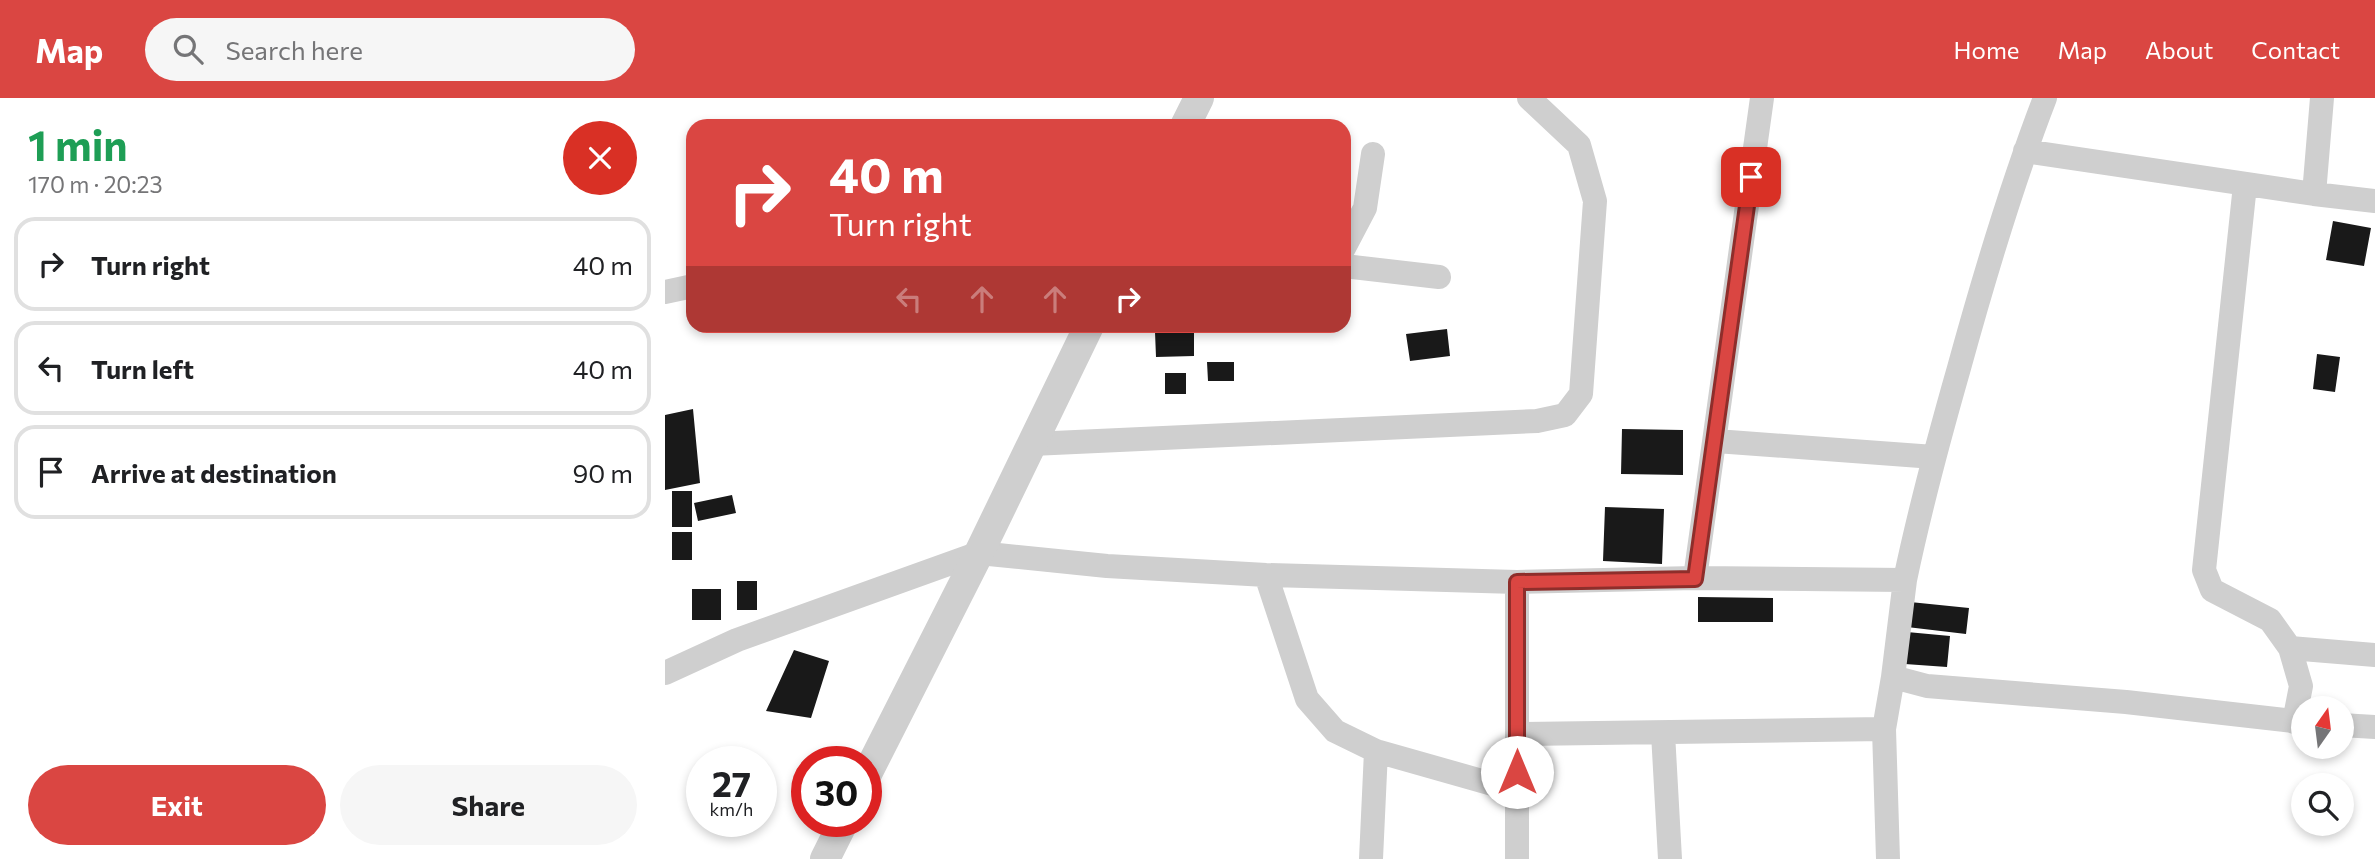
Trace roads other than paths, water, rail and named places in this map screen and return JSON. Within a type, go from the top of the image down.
[{"type":"street","points":[[1188,119],[1199,98]]},
{"type":"street","points":[[1032,444],[1537,421],[1565,415],[1581,394],[1595,201],[1579,145],[1529,98]]},
{"type":"street","points":[[1695,579],[1762,98]]},
{"type":"street","points":[[1888,859],[1884,729],[1905,580],[1934,457],[1987,267],[2045,98]]},
{"type":"street","points":[[2314,194],[2322,98]]},
{"type":"street","points":[[2025,151],[2245,185],[2375,201]]},
{"type":"street","points":[[1351,235],[1365,208],[1373,154]]},
{"type":"street","points":[[2245,185],[2204,570],[2211,590],[2270,620],[2290,648],[2301,686],[2300,696]]},
{"type":"street","points":[[1351,267],[1439,276]]},
{"type":"street","points":[[665,292],[686,288]]},
{"type":"street","points":[[881,746],[1086,333]]},
{"type":"street","points":[[1716,440],[1934,457]]},
{"type":"street","points":[[665,673],[737,640],[979,553],[1107,566],[1266,575],[1517,582],[1905,580]]},
{"type":"street","points":[[1266,575],[1307,699],[1335,731],[1376,751],[1517,791]]},
{"type":"street","points":[[1517,582],[1517,859]]},
{"type":"street","points":[[2290,648],[2375,654]]},
{"type":"street","points":[[1893,677],[1927,686],[2126,702],[2291,721]]},
{"type":"street","points":[[2354,726],[2375,727]]},
{"type":"street","points":[[1517,734],[1884,729]]},
{"type":"street","points":[[1663,733],[1670,859]]},
{"type":"street","points":[[1371,859],[1376,751]]},
{"type":"street","points":[[825,859],[835,837]]}]
